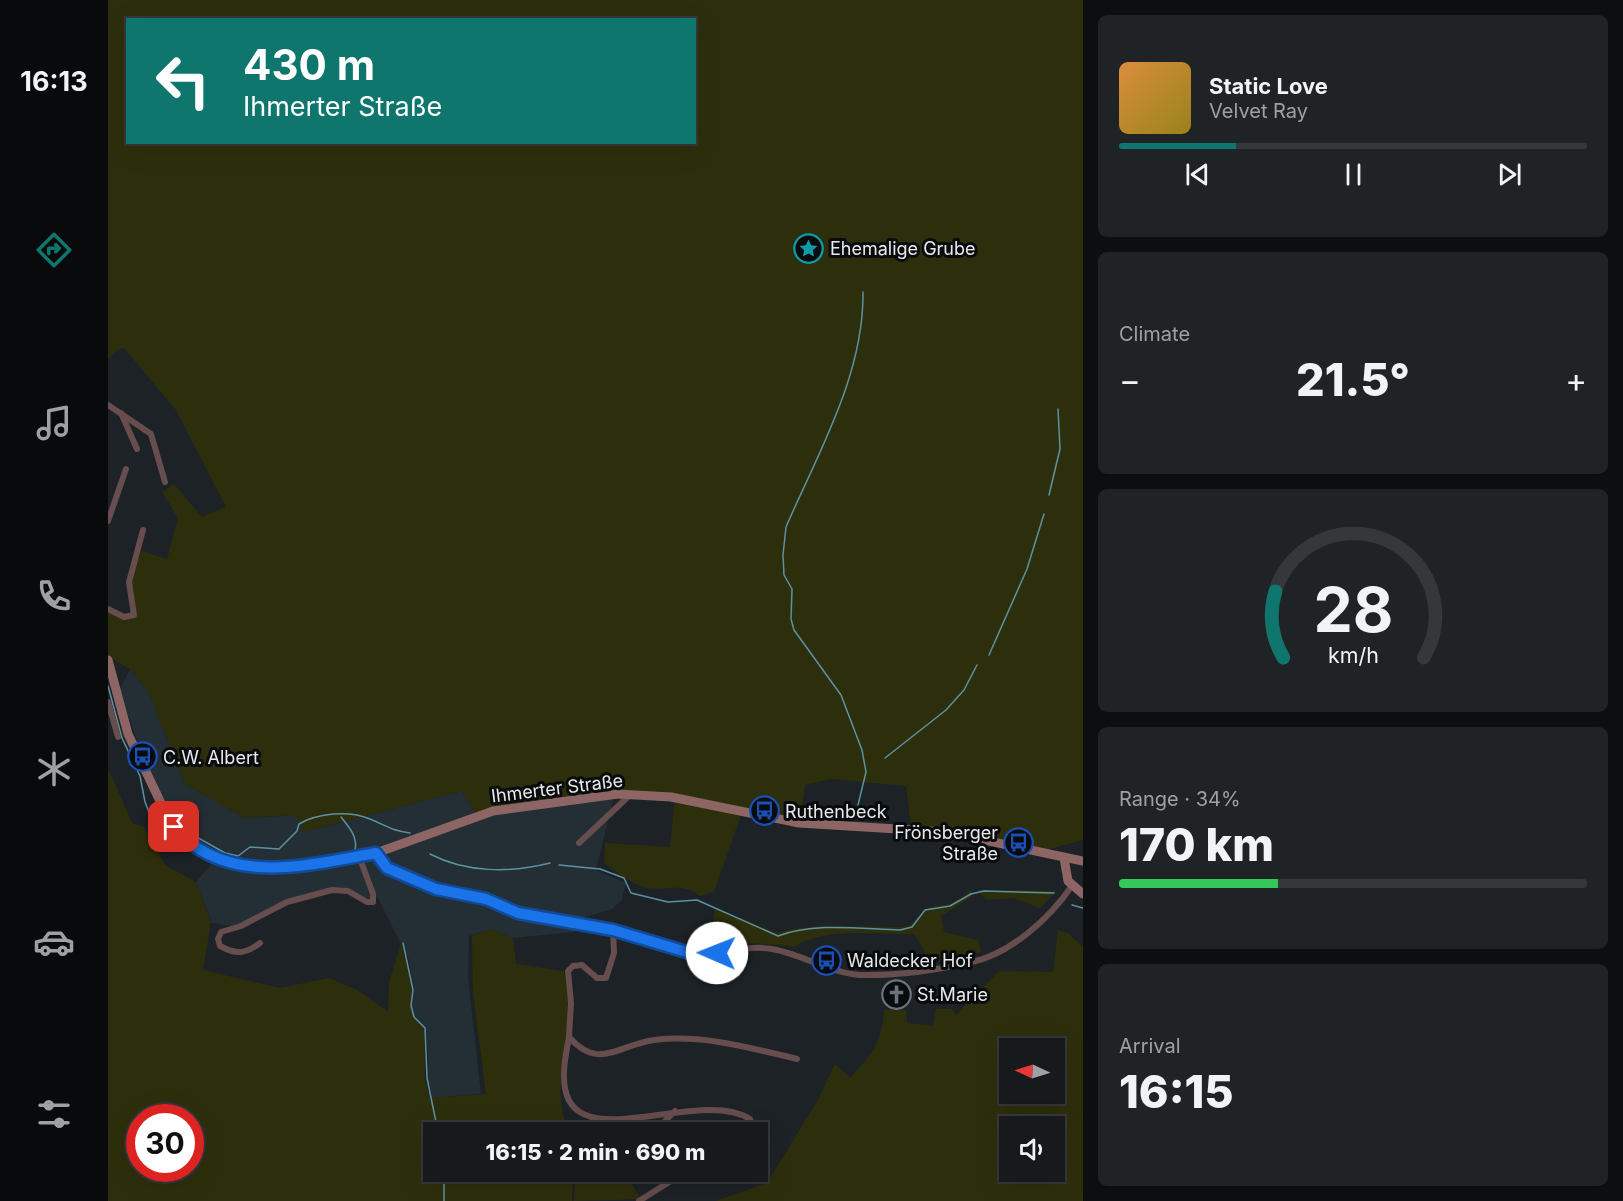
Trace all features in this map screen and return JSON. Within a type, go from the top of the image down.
[{"type":"main road","name":"Ihmerter Straße","points":[[108,660],[128,734],[162,809],[181,835],[196,847],[222,860],[259,868],[294,867],[376,853],[456,823],[502,809],[631,794],[688,800],[799,823],[946,832],[1083,861]]},
{"type":"main road","points":[[1064,858],[1065,875],[1071,887],[1083,894]]},
{"type":"street","points":[[108,405],[151,434],[165,482]]},
{"type":"street","points":[[120,413],[137,449]]},
{"type":"street","points":[[108,521],[126,470]]},
{"type":"street","points":[[108,609],[124,617],[134,615],[129,582],[143,530]]},
{"type":"street","points":[[108,702],[118,737]]},
{"type":"street","points":[[579,843],[631,794]]},
{"type":"street","points":[[376,853],[387,868],[436,889],[486,899],[518,913],[613,930],[690,953],[710,954],[742,947],[760,947],[790,953],[849,974],[877,974],[982,960],[1000,951],[1033,928],[1056,907],[1071,887]]},
{"type":"street","points":[[260,943],[237,954],[220,946],[218,939],[224,931],[242,926],[287,902],[308,896],[340,890],[373,902],[373,894],[359,856]]},
{"type":"street","points":[[613,930],[614,953],[606,978],[597,978],[579,965],[571,967],[568,971],[571,1003],[564,1087],[570,1103],[581,1115],[611,1121],[693,1109],[738,1113],[750,1119],[751,1122]]},
{"type":"street","points":[[569,1037],[581,1049],[596,1055],[646,1042],[676,1039],[739,1046],[797,1059]]},
{"type":"street","points":[[664,1122],[675,1111]]},
{"type":"street","points":[[639,1201],[669,1182]]},
{"type":"shaded area","points":[[130,669],[148,691],[185,784],[245,818],[296,815],[303,832],[462,791],[478,816],[614,796],[596,870],[626,883],[622,900],[612,909],[579,919],[574,932],[513,938],[490,929],[469,936],[468,977],[481,1094],[433,1098],[427,1078],[428,1050],[425,1028],[414,1016],[411,1004],[414,990],[409,960],[378,898],[364,898],[347,890],[293,899],[237,927],[212,923],[196,882],[222,851],[190,835],[170,811],[149,774],[119,690]]},
{"type":"green space","points":[[108,0],[1083,0],[1083,840],[1046,850],[911,826],[906,786],[831,779],[805,785],[800,820],[702,799],[646,792],[572,795],[524,802],[476,813],[462,791],[303,832],[296,815],[245,818],[185,784],[148,691],[131,670],[108,656],[108,609],[132,617],[130,582],[141,551],[167,559],[178,518],[162,492],[174,484],[202,517],[226,507],[176,410],[124,348],[117,350],[108,359]]},
{"type":"green space","points":[[108,768],[132,823],[144,827],[165,865],[196,882],[211,922],[203,970],[280,988],[329,978],[357,990],[388,1012],[389,982],[401,944],[410,981],[413,1012],[424,1029],[425,1078],[430,1098],[486,1094],[473,992],[472,936],[490,929],[513,938],[516,964],[564,971],[568,1013],[560,1092],[565,1122],[423,1122],[423,1182],[573,1182],[572,1201],[108,1201]]},
{"type":"green space","points":[[675,800],[741,815],[714,892],[700,896],[684,889],[657,889],[641,886],[604,863],[605,843],[670,847]]},
{"type":"green space","points":[[972,890],[972,897],[941,916],[944,932],[978,940],[981,952],[927,964],[923,948],[914,934],[868,933],[821,936],[794,947],[750,944],[728,945],[705,950],[713,926],[715,908],[777,933],[823,926],[906,927],[913,923],[926,908],[951,904]]},
{"type":"green space","points":[[978,890],[1056,891],[1040,908],[1013,898],[986,900]]},
{"type":"green space","points":[[1058,930],[1068,933],[1083,947],[1083,1201],[716,1201],[768,1182],[818,1100],[835,1064],[850,1078],[870,1055],[881,1031],[884,1010],[906,1010],[907,1023],[933,1026],[936,1009],[952,1009],[956,1015],[999,971],[1053,972]]},
{"type":"green space","points":[[575,1182],[630,1182],[641,1199],[574,1201]]},
{"type":"waterway","points":[[858,805],[866,772],[862,750],[841,695],[794,630],[791,619],[792,589],[784,575],[783,555],[786,527],[825,442],[848,383],[861,323],[863,292]]},
{"type":"waterway","points":[[1049,495],[1060,449],[1058,409]]},
{"type":"waterway","points":[[989,655],[1027,569],[1044,514]]},
{"type":"waterway","points":[[885,758],[946,710],[964,690],[977,665]]},
{"type":"waterway","points":[[108,686],[122,738],[140,776],[145,802],[153,822],[168,826]]},
{"type":"waterway","points":[[186,831],[225,853],[238,856],[250,847],[279,849],[297,831],[299,824],[324,815],[353,814],[410,833]]},
{"type":"waterway","points":[[341,817],[354,836],[355,850]]},
{"type":"waterway","points":[[430,854],[458,865],[474,868],[504,870],[550,863]]},
{"type":"waterway","points":[[559,865],[600,869],[624,878],[631,893],[668,902],[697,900],[778,936],[807,929],[823,928],[900,930],[912,927],[925,910],[950,906],[971,894],[984,891],[1054,893]]},
{"type":"waterway","points":[[1072,905],[1083,908]]},
{"type":"waterway","points":[[403,943],[413,990],[411,1005],[414,1017],[425,1028],[427,1078],[436,1122]]},
{"type":"waterway","points":[[444,1182],[444,1201]]},
{"type":"place","name":"Ehemalige Grube","points":[[809,248]]},
{"type":"place","name":"C.W. Albert","points":[[142,757]]},
{"type":"place","name":"Ruthenbeck","points":[[764,811]]},
{"type":"place","name":"Frönsberger Straße","points":[[1019,842]]},
{"type":"place","name":"Waldecker Hof","points":[[826,960]]},
{"type":"place","name":"St.Marie","points":[[896,994]]},
{"type":"route","points":[[174,827],[196,847],[234,864],[259,868],[294,867],[376,853],[381,863],[387,868],[436,889],[486,899],[518,913],[613,930],[690,953],[717,953]]}]
